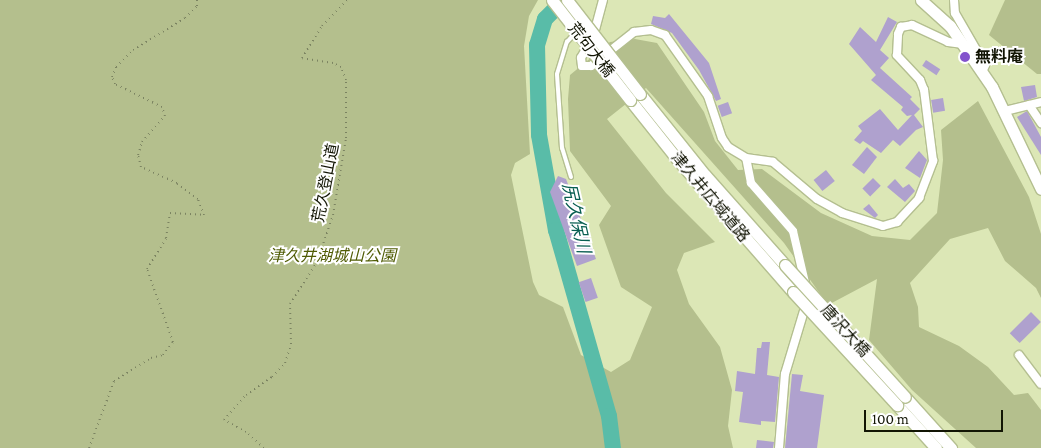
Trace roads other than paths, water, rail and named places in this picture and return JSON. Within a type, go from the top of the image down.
[{"type":"main road","name":"荒句大橋","points":[[552,0],[635,97]]},
{"type":"main road","name":"荒句大橋","points":[[567,0],[635,97]]},
{"type":"main road","points":[[921,0],[943,18],[982,73],[1005,111],[1040,182]]},
{"type":"main road","name":"津久井広域道路","points":[[635,97],[785,265]]},
{"type":"main road","name":"津久井広域道路","points":[[635,97],[730,221],[793,292]]},
{"type":"main road","name":"唐沢大橋","points":[[785,265],[901,401]]},
{"type":"main road","name":"唐沢大橋","points":[[793,292],[901,401]]},
{"type":"main road","points":[[901,401],[936,448]]},
{"type":"main road","points":[[901,401],[951,448]]},
{"type":"street","points":[[603,0],[598,21],[581,58],[582,66],[590,66],[634,32],[651,30],[665,35],[708,96],[722,138],[733,151],[746,158],[773,162],[817,199],[842,213],[878,225],[898,222],[919,198],[933,161],[924,90],[920,80],[897,55],[898,34],[901,27],[912,24],[948,42],[963,44]]},
{"type":"street","points":[[954,0],[955,13],[985,65],[982,73]]},
{"type":"street","points":[[1005,111],[1041,102]]},
{"type":"street","points":[[1029,105],[1041,123]]},
{"type":"street","points":[[746,158],[751,183],[794,231],[805,282],[804,316],[785,374],[779,448]]},
{"type":"street","points":[[1019,355],[1041,384]]},
{"type":"lane","points":[[571,177],[562,148],[558,64],[574,33],[598,21]]},
{"type":"waterway","name":"尻久保川","points":[[564,0],[545,19],[537,45],[539,135],[556,230],[609,416],[613,448]]},
{"type":"place","name":"無料庵","points":[[965,57]]},
{"type":"park label","name":"津久井湖城山公園","points":[[332,256]]}]
